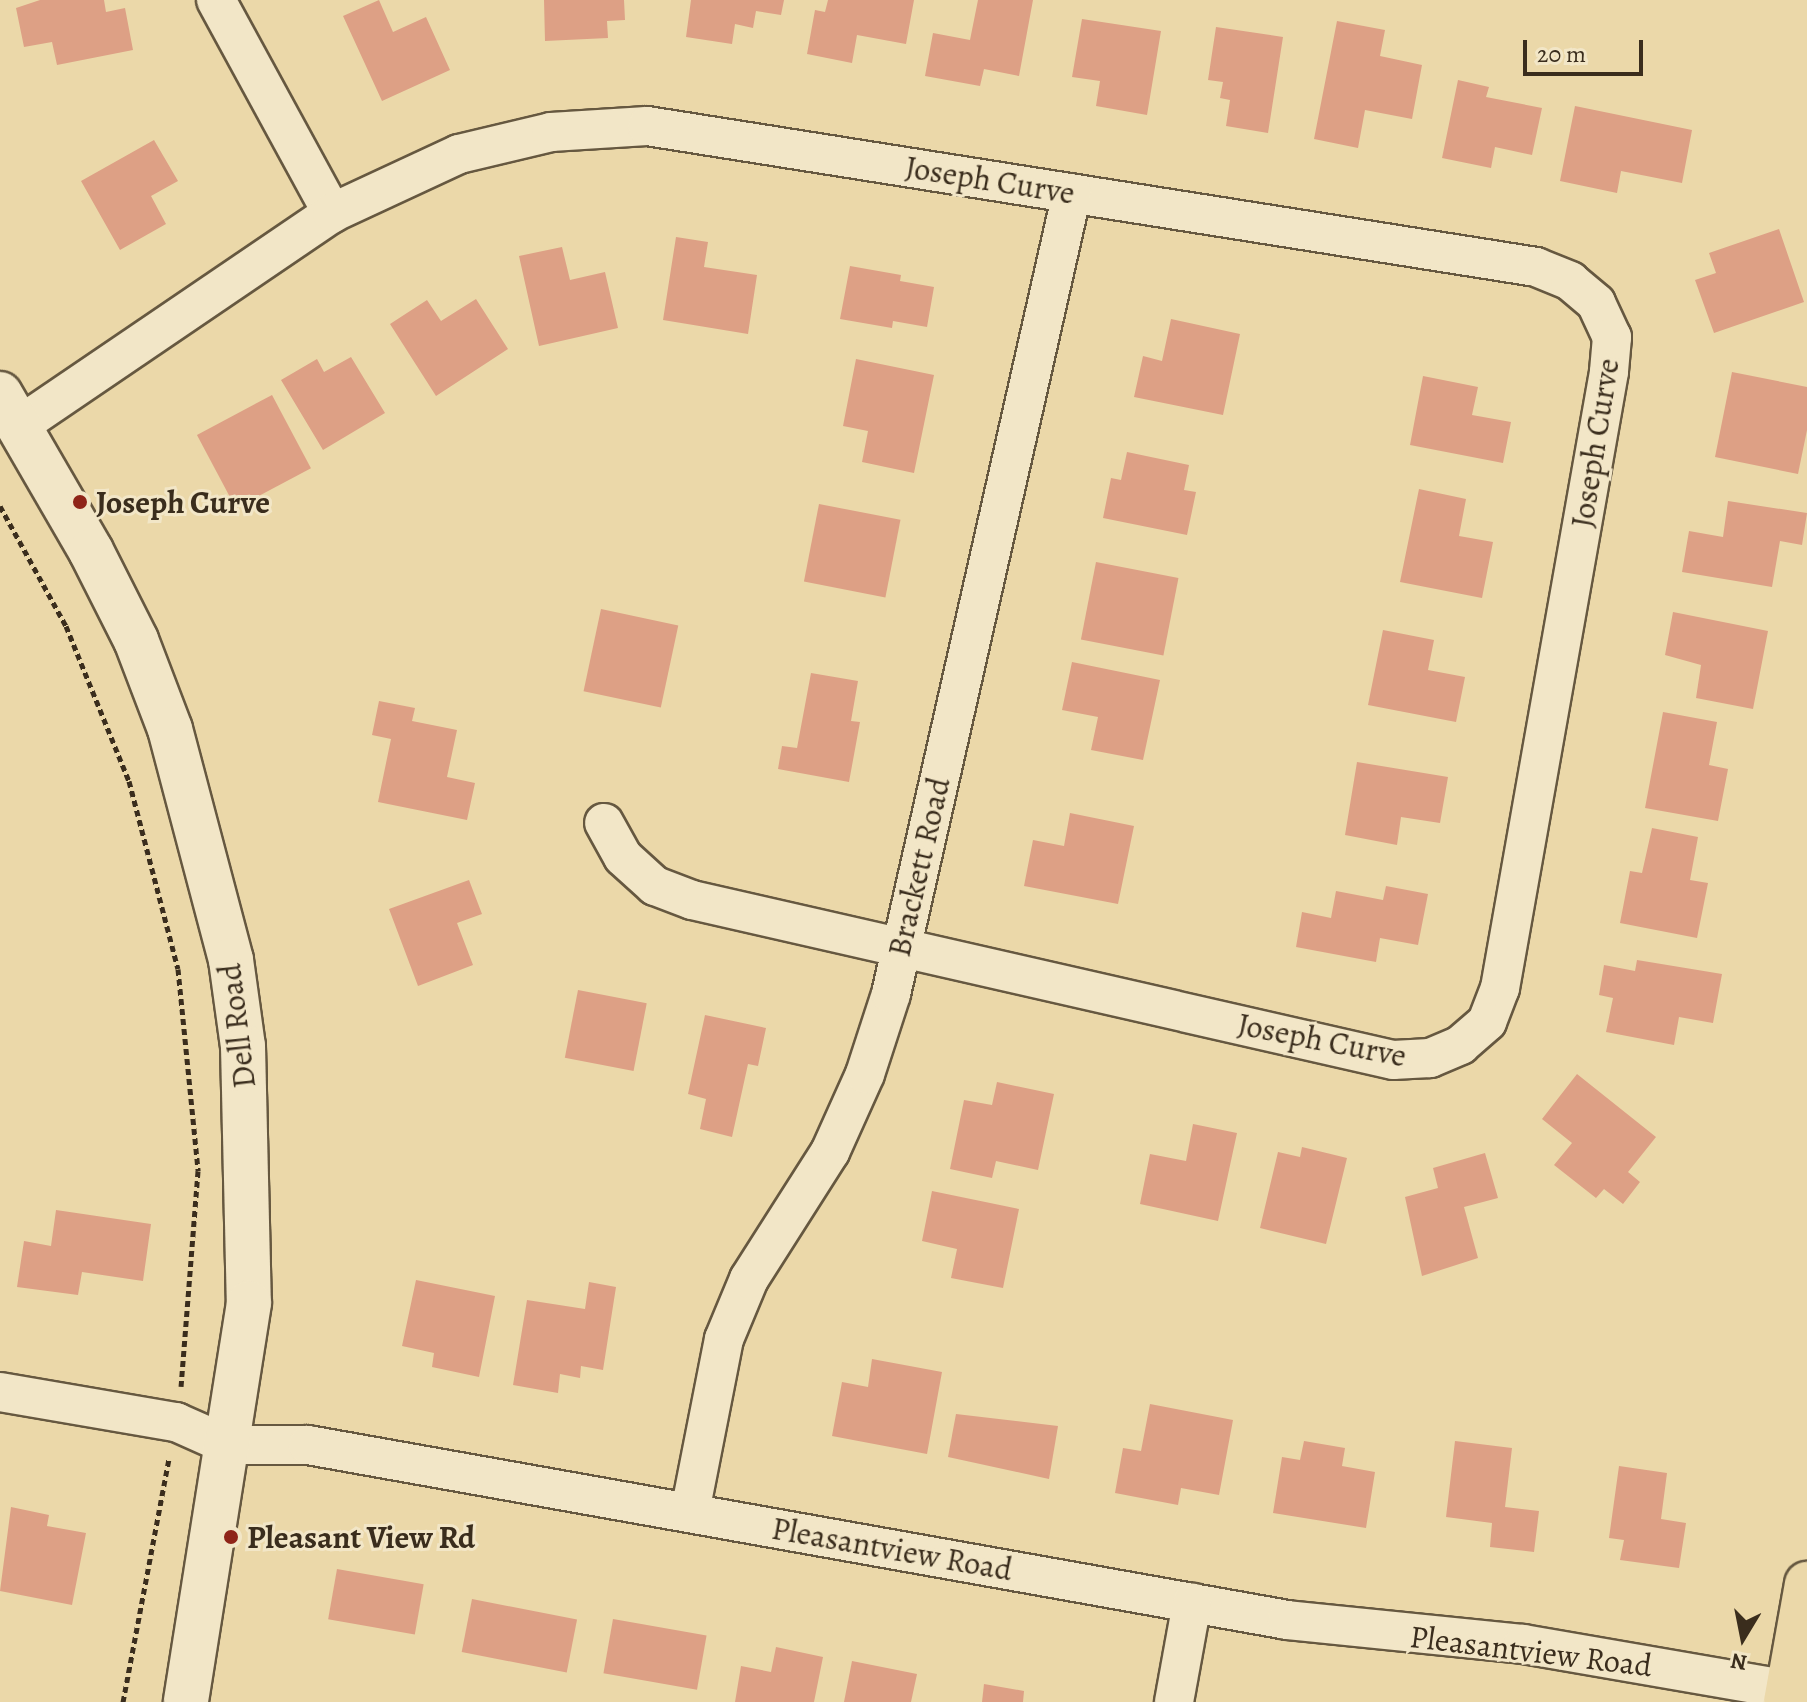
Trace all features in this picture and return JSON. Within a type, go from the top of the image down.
[{"type":"main road","points":[[1794,1696],[1807,1584]]},
{"type":"street","points":[[216,0],[332,213]]},
{"type":"street","name":"Joseph Curve","points":[[10,410],[332,213],[459,154],[551,132],[647,126],[1536,267],[1570,281],[1596,303],[1612,337],[1609,372],[1500,988],[1487,1022],[1461,1045],[1430,1058],[1393,1060],[692,900],[655,886],[623,857],[604,823]]},
{"type":"street","name":"Brackett Road","points":[[690,1512],[724,1339],[749,1279],[842,1126],[865,1074],[901,947],[1072,193]]},
{"type":"street","name":"Dell Road","points":[[10,410],[136,640],[170,729],[231,960],[248,1123],[249,1303],[186,1702]]},
{"type":"street","name":"Pleasantview Road","points":[[0,1392],[176,1422],[228,1445],[308,1445],[1192,1603],[1365,1631],[1523,1644],[1794,1696]]},
{"type":"street","points":[[1174,1702],[1192,1603]]},
{"type":"path","points":[[0,506],[66,626],[129,781],[178,969],[198,1171],[176,1422],[123,1702]]},
{"type":"building","points":[[40,0],[104,0],[106,12],[125,8],[133,50],[57,65],[52,42],[24,47],[16,8]]},
{"type":"building","points":[[379,0],[393,32],[426,17],[450,70],[382,101],[343,16]]},
{"type":"building","points":[[544,0],[624,0],[625,20],[607,21],[608,38],[545,41]]},
{"type":"building","points":[[691,0],[784,0],[781,15],[756,11],[753,28],[735,24],[732,44],[686,37]]},
{"type":"building","points":[[828,0],[914,0],[906,44],[857,35],[852,63],[807,54],[815,10],[825,12]]},
{"type":"building","points":[[978,0],[1033,0],[1019,76],[984,69],[980,86],[925,76],[933,33],[970,40]]},
{"type":"building","points":[[1082,19],[1161,31],[1147,115],[1096,106],[1100,81],[1072,77]]},
{"type":"building","points":[[1337,21],[1385,30],[1380,56],[1422,65],[1412,119],[1365,110],[1358,148],[1314,139]]},
{"type":"building","points":[[1216,27],[1283,37],[1268,133],[1226,126],[1230,100],[1220,98],[1223,82],[1208,80]]},
{"type":"building","points":[[1458,80],[1489,87],[1486,97],[1542,108],[1532,155],[1495,147],[1491,168],[1442,158]]},
{"type":"building","points":[[1575,106],[1692,130],[1682,183],[1621,171],[1617,193],[1560,181]]},
{"type":"building","points":[[154,140],[178,181],[151,196],[166,224],[120,250],[81,181]]},
{"type":"building","points":[[1779,229],[1804,302],[1714,333],[1695,280],[1716,273],[1709,253]]},
{"type":"building","points":[[676,237],[708,242],[704,267],[757,275],[748,334],[663,320]]},
{"type":"building","points":[[562,247],[570,280],[605,272],[618,328],[539,346],[519,256]]},
{"type":"building","points":[[850,266],[901,275],[900,281],[934,287],[927,327],[893,321],[892,328],[840,319]]},
{"type":"building","points":[[476,299],[508,349],[436,396],[390,324],[427,300],[441,321]]},
{"type":"building","points":[[1171,319],[1240,334],[1223,415],[1134,397],[1143,356],[1162,361]]},
{"type":"building","points":[[351,357],[385,413],[323,450],[281,380],[317,359],[324,372]]},
{"type":"building","points":[[856,359],[934,375],[914,473],[862,462],[868,431],[843,426]]},
{"type":"building","points":[[1732,372],[1807,387],[1807,430],[1798,474],[1715,457]]},
{"type":"building","points":[[1423,376],[1478,387],[1472,415],[1511,422],[1503,463],[1410,445]]},
{"type":"building","points":[[272,395],[311,468],[236,508],[197,435]]},
{"type":"building","points":[[1127,452],[1189,465],[1184,490],[1196,492],[1187,535],[1103,518],[1111,478],[1121,480]]},
{"type":"building","points":[[1419,489],[1466,499],[1459,536],[1493,542],[1482,598],[1400,582]]},
{"type":"building","points":[[1728,501],[1807,513],[1802,545],[1780,541],[1772,587],[1682,572],[1689,531],[1723,537]]},
{"type":"building","points":[[819,504],[900,520],[885,597],[804,582]]},
{"type":"building","points":[[1096,562],[1178,578],[1163,656],[1081,640]]},
{"type":"building","points":[[601,609],[678,625],[661,708],[584,691]]},
{"type":"building","points":[[1673,612],[1768,631],[1753,709],[1696,698],[1701,665],[1665,655]]},
{"type":"building","points":[[1383,630],[1434,640],[1428,670],[1465,677],[1456,722],[1368,705]]},
{"type":"building","points":[[1072,662],[1160,680],[1143,760],[1091,750],[1098,717],[1062,710]]},
{"type":"building","points":[[811,673],[858,681],[851,721],[860,722],[849,782],[778,769],[782,746],[797,748]]},
{"type":"building","points":[[379,701],[415,708],[412,721],[457,730],[447,777],[475,783],[467,820],[378,802],[391,739],[372,735]]},
{"type":"building","points":[[1663,712],[1717,722],[1709,765],[1728,769],[1718,821],[1645,808]]},
{"type":"building","points":[[1357,762],[1448,777],[1440,823],[1401,817],[1397,845],[1345,835]]},
{"type":"building","points":[[1070,813],[1134,826],[1118,904],[1024,886],[1033,840],[1064,846]]},
{"type":"building","points":[[1652,828],[1698,837],[1690,880],[1708,883],[1697,938],[1620,923],[1630,871],[1642,873]]},
{"type":"building","points":[[469,880],[482,914],[457,923],[473,965],[418,986],[389,909]]},
{"type":"building","points":[[1386,886],[1428,894],[1418,945],[1380,938],[1376,962],[1296,947],[1302,912],[1331,918],[1336,891],[1383,900]]},
{"type":"building","points":[[1637,960],[1722,974],[1713,1023],[1679,1017],[1674,1045],[1606,1032],[1613,998],[1599,995],[1604,965],[1635,971]]},
{"type":"building","points":[[578,990],[647,1003],[634,1071],[565,1058]]},
{"type":"building","points":[[705,1015],[766,1028],[758,1066],[748,1064],[732,1137],[700,1129],[706,1099],[688,1094]]},
{"type":"building","points":[[1577,1074],[1656,1137],[1628,1172],[1640,1182],[1623,1204],[1604,1189],[1596,1198],[1554,1165],[1572,1143],[1542,1119]]},
{"type":"building","points":[[997,1082],[1054,1094],[1038,1170],[996,1161],[992,1178],[950,1169],[964,1100],[992,1105]]},
{"type":"building","points":[[1193,1124],[1237,1133],[1218,1221],[1140,1204],[1150,1154],[1186,1161]]},
{"type":"building","points":[[1302,1147],[1347,1158],[1326,1244],[1260,1228],[1278,1152],[1300,1157]]},
{"type":"building","points":[[1485,1153],[1498,1198],[1464,1207],[1478,1258],[1422,1276],[1405,1197],[1438,1188],[1433,1168]]},
{"type":"building","points":[[932,1191],[1019,1209],[1003,1288],[951,1278],[957,1249],[922,1241]]},
{"type":"building","points":[[56,1210],[151,1224],[143,1281],[82,1272],[78,1295],[17,1287],[24,1241],[51,1246]]},
{"type":"building","points":[[416,1280],[495,1296],[479,1377],[432,1367],[434,1353],[402,1346]]},
{"type":"building","points":[[589,1282],[616,1287],[603,1370],[581,1366],[580,1378],[560,1374],[558,1393],[513,1385],[527,1300],[585,1309]]},
{"type":"building","points":[[872,1359],[942,1372],[927,1454],[832,1436],[842,1382],[868,1387]]},
{"type":"building","points":[[1150,1404],[1233,1420],[1219,1495],[1181,1488],[1178,1505],[1115,1493],[1123,1448],[1141,1451]]},
{"type":"building","points":[[956,1414],[1058,1426],[1049,1479],[948,1457]]},
{"type":"building","points":[[1304,1441],[1345,1448],[1342,1466],[1375,1472],[1366,1528],[1273,1513],[1282,1457],[1300,1460]]},
{"type":"building","points":[[1455,1441],[1512,1448],[1505,1507],[1539,1511],[1534,1552],[1490,1547],[1492,1523],[1446,1517]]},
{"type":"building","points":[[1619,1466],[1667,1473],[1661,1519],[1686,1523],[1679,1568],[1620,1560],[1624,1540],[1609,1538]]},
{"type":"building","points":[[11,1507],[49,1515],[47,1526],[86,1533],[72,1605],[0,1591]]},
{"type":"building","points":[[337,1569],[424,1584],[415,1635],[328,1619]]},
{"type":"building","points":[[472,1599],[577,1619],[567,1672],[462,1652]]},
{"type":"building","points":[[613,1619],[707,1635],[697,1690],[603,1673]]},
{"type":"building","points":[[776,1647],[823,1657],[814,1702],[735,1702],[741,1666],[771,1672]]},
{"type":"building","points":[[852,1661],[917,1674],[911,1702],[844,1702]]},
{"type":"building","points":[[984,1684],[1024,1691],[1023,1702],[982,1702]]},
{"type":"place","name":"Joseph Curve","points":[[80,502]]},
{"type":"place","name":"Pleasant View Rd","points":[[231,1537]]}]
